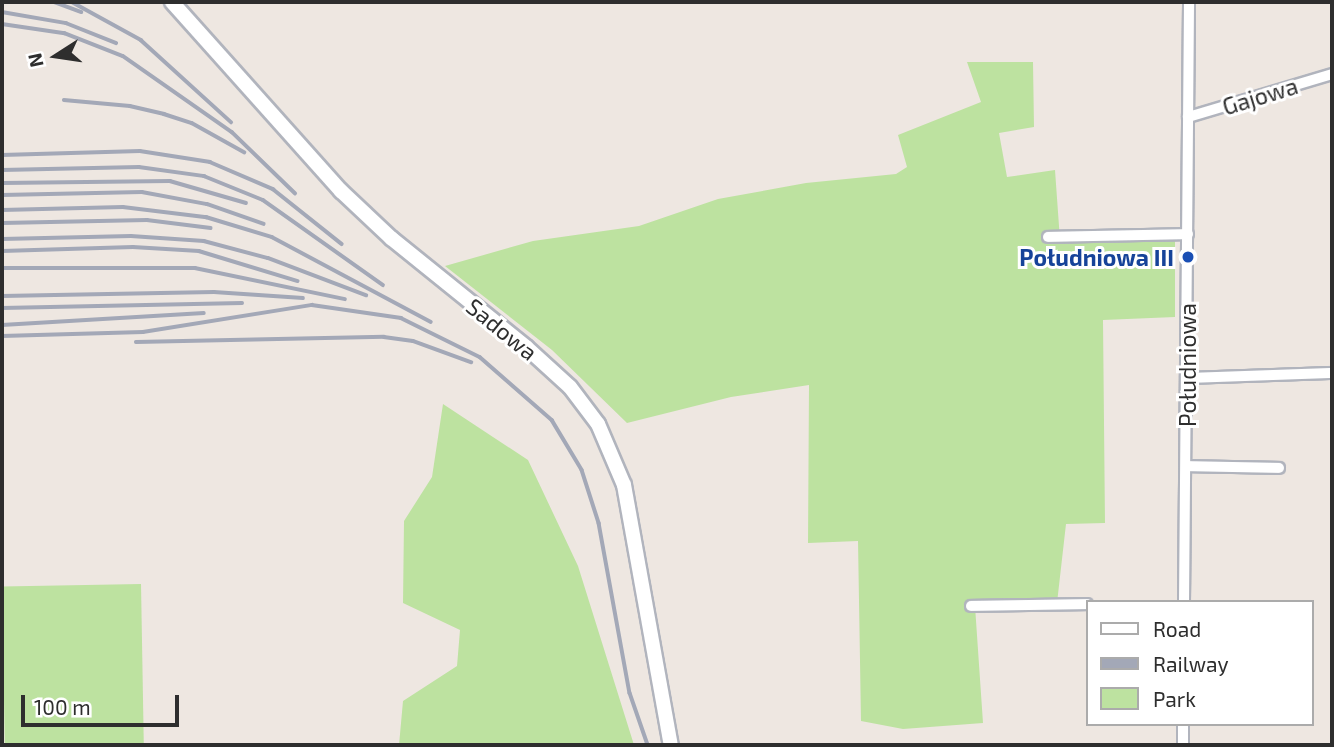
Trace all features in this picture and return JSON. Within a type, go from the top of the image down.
[{"type":"street","name":"Sadowa","points":[[172,2],[341,191],[390,238],[526,346],[570,387],[598,424],[624,485],[671,745]]},
{"type":"street","name":"Południowa","points":[[1184,600],[1189,2]]},
{"type":"street","name":"Gajowa","points":[[1188,117],[1332,74]]},
{"type":"street","points":[[1048,237],[1188,234]]},
{"type":"street","points":[[1186,378],[1332,373]]},
{"type":"street","points":[[1186,466],[1279,468]]},
{"type":"street","points":[[971,606],[1086,604]]},
{"type":"street","points":[[1183,726],[1183,745]]},
{"type":"green space","points":[[967,62],[1033,62],[1034,127],[999,133],[1007,177],[1055,170],[1060,240],[1175,240],[1175,317],[1103,320],[1105,523],[1066,524],[1057,603],[975,606],[983,723],[903,729],[861,721],[858,541],[808,543],[809,385],[731,397],[627,423],[552,350],[445,266],[533,241],[639,226],[718,199],[806,183],[896,174],[907,167],[898,135],[981,102]]},
{"type":"green space","points":[[443,404],[528,460],[578,566],[634,745],[399,745],[403,701],[457,666],[460,630],[403,603],[404,521],[432,477]]},
{"type":"green space","points":[[141,584],[144,745],[5,745],[2,586]]},
{"type":"railway","points":[[54,2],[81,12]]},
{"type":"railway","points":[[72,2],[141,40],[231,122]]},
{"type":"railway","points":[[2,12],[66,23],[116,43]]},
{"type":"railway","points":[[2,24],[64,33],[123,56],[232,132],[295,193]]},
{"type":"railway","points":[[64,100],[130,106],[164,114],[192,123],[244,152]]},
{"type":"railway","points":[[2,155],[140,151],[210,162],[273,189],[342,244]]},
{"type":"railway","points":[[2,170],[139,167],[204,176],[263,200],[383,285]]},
{"type":"railway","points":[[2,183],[170,181],[246,203]]},
{"type":"railway","points":[[2,195],[142,192],[207,204],[264,224]]},
{"type":"railway","points":[[2,210],[123,207],[206,217],[272,237],[431,322]]},
{"type":"railway","points":[[2,223],[147,220],[210,228]]},
{"type":"railway","points":[[2,239],[131,236],[204,241],[268,258],[366,295]]},
{"type":"railway","points":[[2,251],[133,247],[199,251],[298,281]]},
{"type":"railway","points":[[2,268],[195,268],[345,299]]},
{"type":"railway","points":[[2,296],[214,292],[303,298]]},
{"type":"railway","points":[[2,308],[242,303]]},
{"type":"railway","points":[[2,336],[143,332],[312,305],[401,318],[480,357],[552,420],[582,470],[599,523],[630,693],[648,745]]},
{"type":"railway","points":[[2,325],[204,313]]},
{"type":"railway","points":[[136,342],[384,337],[413,341],[471,362]]},
{"type":"place","name":"Południowa III","points":[[1188,257]]}]
